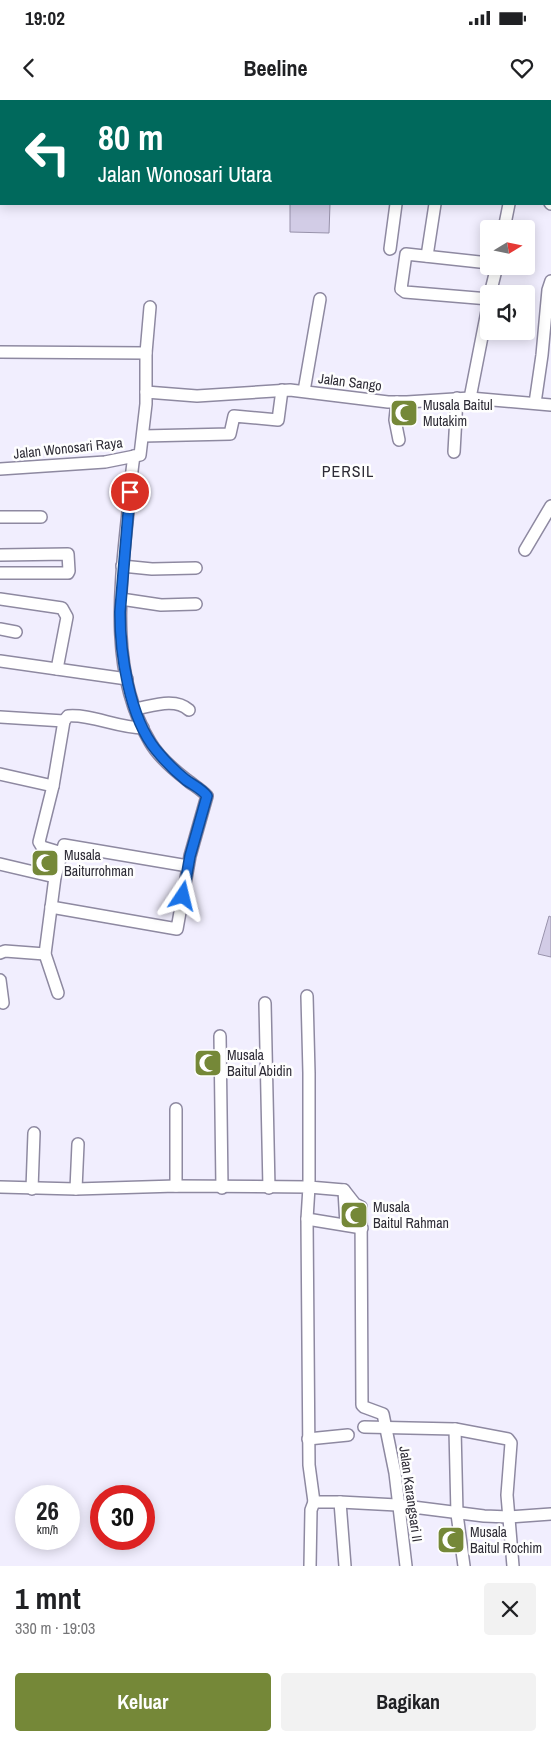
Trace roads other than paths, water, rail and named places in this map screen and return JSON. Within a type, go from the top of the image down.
[{"type":"street","points":[[390,249],[396,205]]},
{"type":"street","points":[[427,256],[435,205]]},
{"type":"street","points":[[506,220],[509,205]]},
{"type":"street","points":[[480,262],[405,255],[402,291],[480,299]]},
{"type":"street","points":[[535,402],[542,355],[548,290],[551,281]]},
{"type":"street","points":[[304,391],[320,299]]},
{"type":"street","points":[[51,907],[173,930],[179,927],[188,866],[207,796],[184,778],[157,751],[143,728],[135,709],[127,678],[120,632],[122,566],[137,455],[143,436],[146,353],[150,308]]},
{"type":"street","points":[[470,398],[481,340]]},
{"type":"street","points":[[0,352],[146,353]]},
{"type":"street","points":[[143,436],[230,434],[234,416],[278,420],[282,390]]},
{"type":"street","name":"Jalan Sango","points":[[146,392],[197,396],[282,390],[304,391],[363,400],[397,402],[470,398],[535,402],[551,405]]},
{"type":"street","points":[[454,452],[457,398]]},
{"type":"street","points":[[397,402],[395,420],[399,440]]},
{"type":"street","name":"Jalan Wonosari Raya","points":[[0,469],[105,462],[137,455]]},
{"type":"street","points":[[525,550],[545,523],[551,506]]},
{"type":"street","points":[[0,517],[41,518]]},
{"type":"street","points":[[0,555],[68,554],[70,571],[68,573],[0,573]]},
{"type":"street","points":[[122,566],[152,569],[196,568]]},
{"type":"street","points":[[0,599],[62,608],[67,617],[57,669]]},
{"type":"street","points":[[121,599],[161,605],[196,604]]},
{"type":"street","points":[[0,629],[16,632]]},
{"type":"street","points":[[0,661],[127,678]]},
{"type":"street","points":[[135,709],[171,703],[184,706],[189,710]]},
{"type":"street","points":[[62,853],[42,847],[39,842],[53,786],[64,721],[71,715],[124,727],[143,728]]},
{"type":"street","points":[[0,717],[64,721]]},
{"type":"street","points":[[0,774],[53,786]]},
{"type":"street","points":[[58,994],[45,954],[55,877],[64,845],[188,866]]},
{"type":"street","points":[[0,864],[55,877]]},
{"type":"street","points":[[0,953],[5,951],[45,954]]},
{"type":"street","points":[[0,980],[3,1003]]},
{"type":"street","points":[[307,996],[309,1073],[309,1187],[307,1219],[308,1439],[314,1502],[311,1510],[310,1566]]},
{"type":"street","points":[[265,1002],[269,1188]]},
{"type":"street","points":[[220,1036],[222,1188]]},
{"type":"street","points":[[176,1109],[176,1186]]},
{"type":"street","points":[[32,1189],[34,1133]]},
{"type":"street","points":[[76,1189],[78,1144]]},
{"type":"street","points":[[0,1187],[32,1189],[176,1186],[222,1188],[309,1187],[344,1190],[355,1204],[362,1207],[362,1405],[382,1413],[386,1427]]},
{"type":"street","points":[[344,1190],[346,1225]]},
{"type":"street","points":[[307,1219],[362,1228]]},
{"type":"street","points":[[364,1427],[454,1429],[508,1439],[511,1443],[507,1495],[513,1566]]},
{"type":"street","name":"Jalan Karangsari II","points":[[386,1427],[394,1472],[406,1566]]},
{"type":"street","points":[[454,1429],[457,1514],[464,1566]]},
{"type":"street","points":[[308,1439],[348,1435]]},
{"type":"street","points":[[314,1502],[397,1505],[457,1514],[509,1517],[551,1514]]},
{"type":"street","points":[[340,1502],[345,1566]]},
{"type":"place","name":"Musala Baitul Mutakim","points":[[404,413]]},
{"type":"place","name":"Musala Baiturrohman","points":[[45,863]]},
{"type":"place","name":"Musala Baitul Abidin","points":[[208,1063]]},
{"type":"place","name":"Musala Baitul Rahman","points":[[354,1215]]},
{"type":"place","name":"Musala Baitul Rochim","points":[[451,1540]]},
{"type":"district","name":"PERSIL","points":[[348,471]]}]
